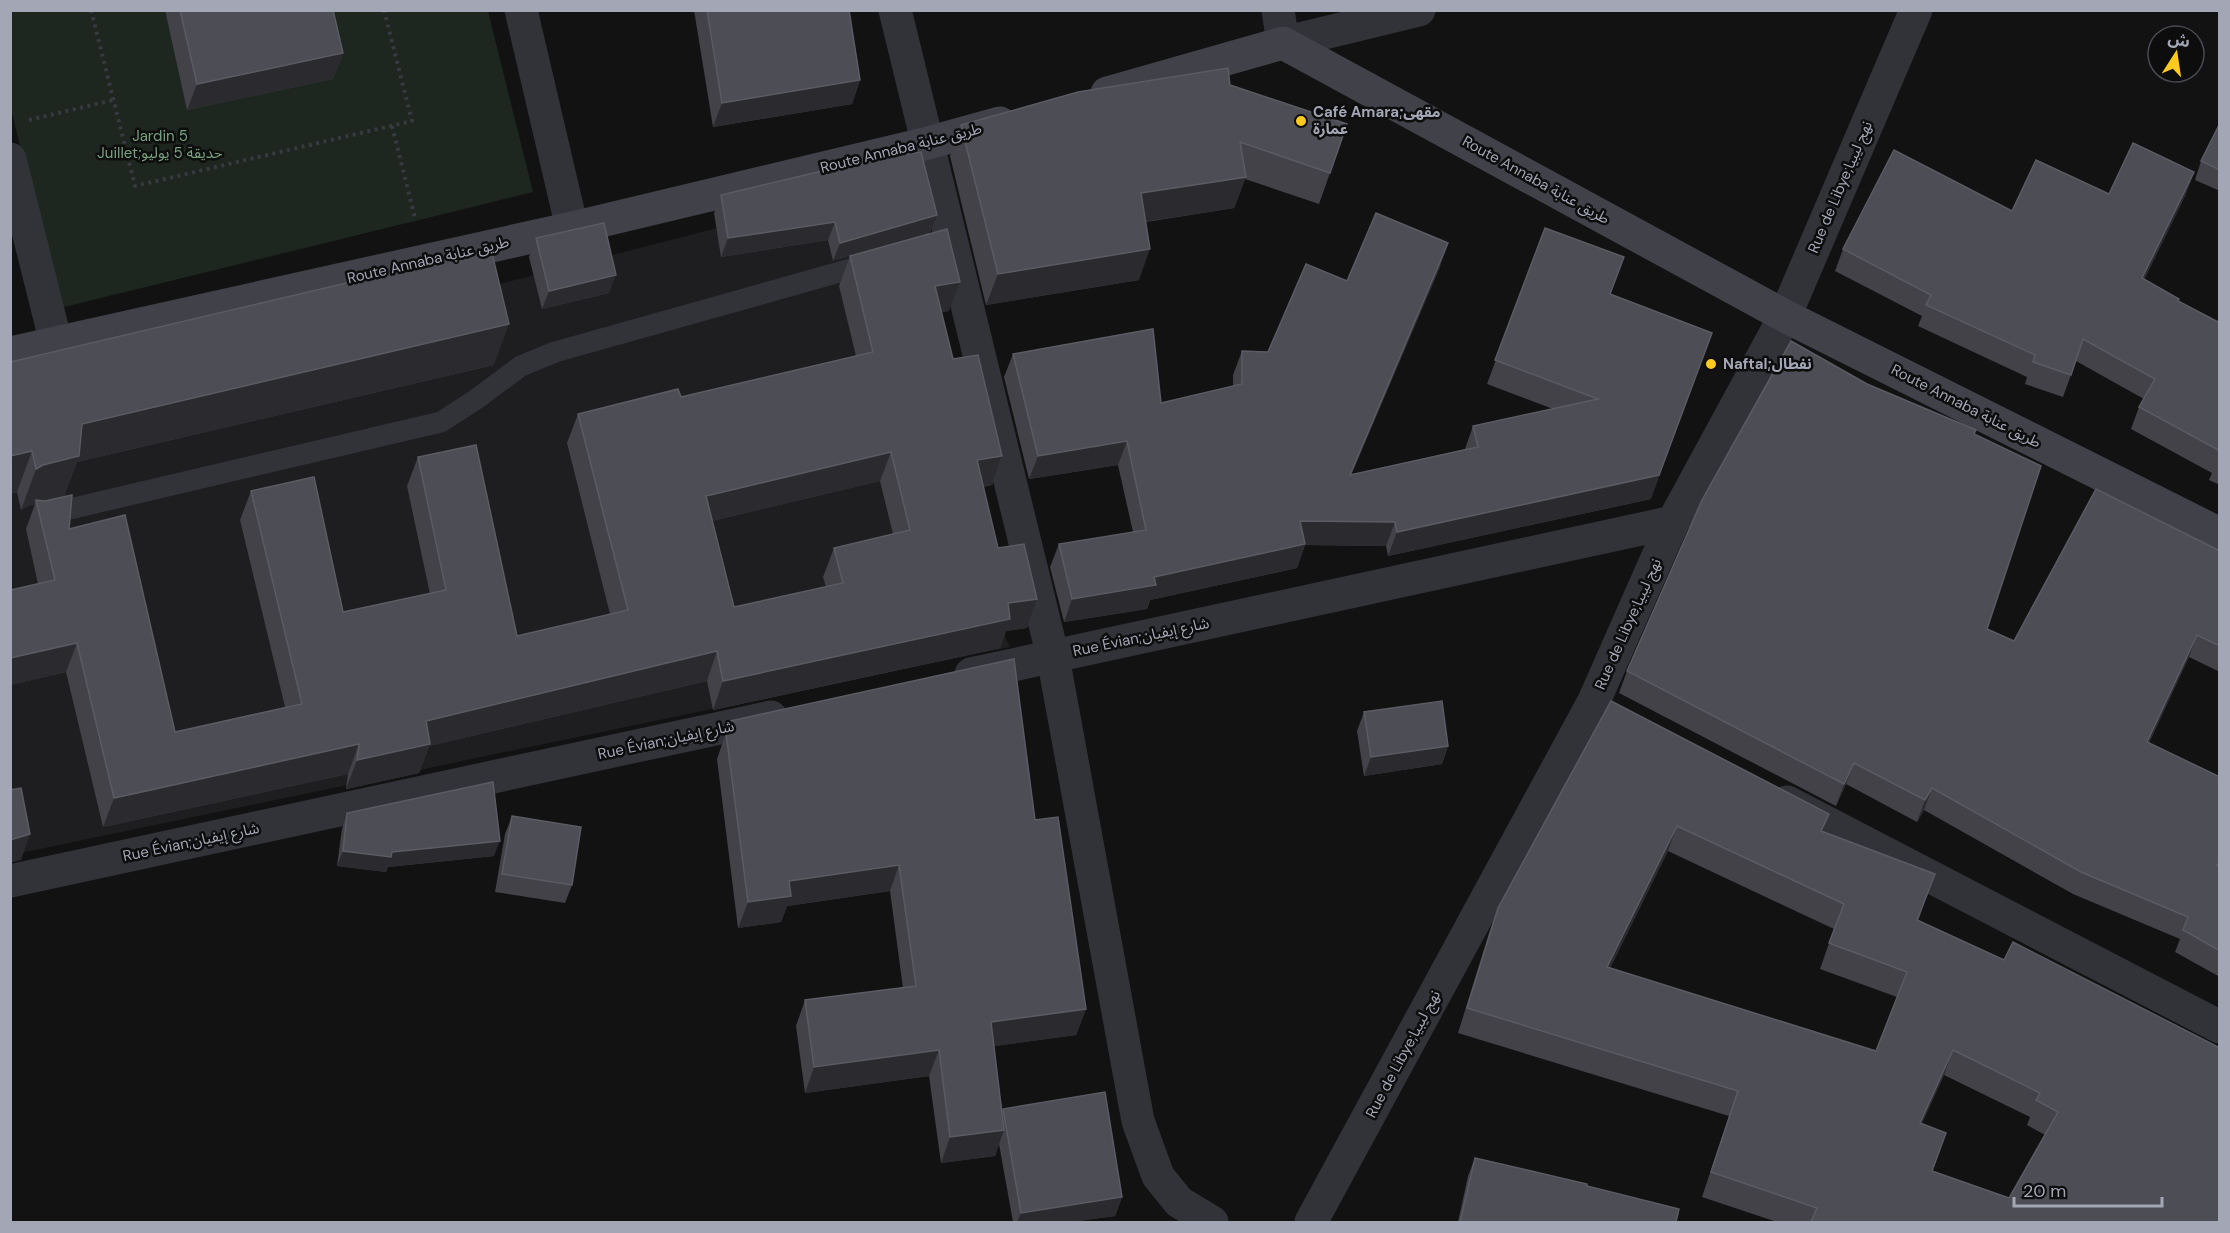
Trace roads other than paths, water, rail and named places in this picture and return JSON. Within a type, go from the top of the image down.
[{"type":"main road","name":"Route Annaba طريق عنابة","points":[[1283,43],[1785,316],[2220,534]]},
{"type":"main road","points":[[1077,101],[1283,43]]},
{"type":"main road","name":"Route Annaba طريق عنابة","points":[[10,353],[572,228],[928,143],[1031,114]]},
{"type":"street","points":[[521,10],[572,228]]},
{"type":"street","points":[[895,10],[928,143],[940,244],[1053,657],[1138,1121],[1158,1176],[1179,1202],[1212,1222]]},
{"type":"street","points":[[1278,10],[1283,43],[1419,10]]},
{"type":"street","name":"Rue de Libye;نهج ليبيا","points":[[1311,1222],[1604,706],[1673,522],[1785,316],[1916,10]]},
{"type":"street","points":[[10,159],[56,343]]},
{"type":"street","name":"Rue Évian;شارع إيفيان","points":[[936,682],[1673,522]]},
{"type":"street","name":"Rue Évian;شارع إيفيان","points":[[10,881],[797,712]]},
{"type":"street","points":[[1764,789],[2220,1027]]},
{"type":"lane","points":[[31,518],[441,422],[521,366],[555,352],[895,256]]},
{"type":"place","name":"Café Amara;مقهى عمارة","points":[[1301,121]]},
{"type":"place","name":"Naftal;نفطال","points":[[1711,364]]},
{"type":"park label","name":"Jardin 5 Juillet;حديقة 5 يوليو","points":[[160,144]]}]
